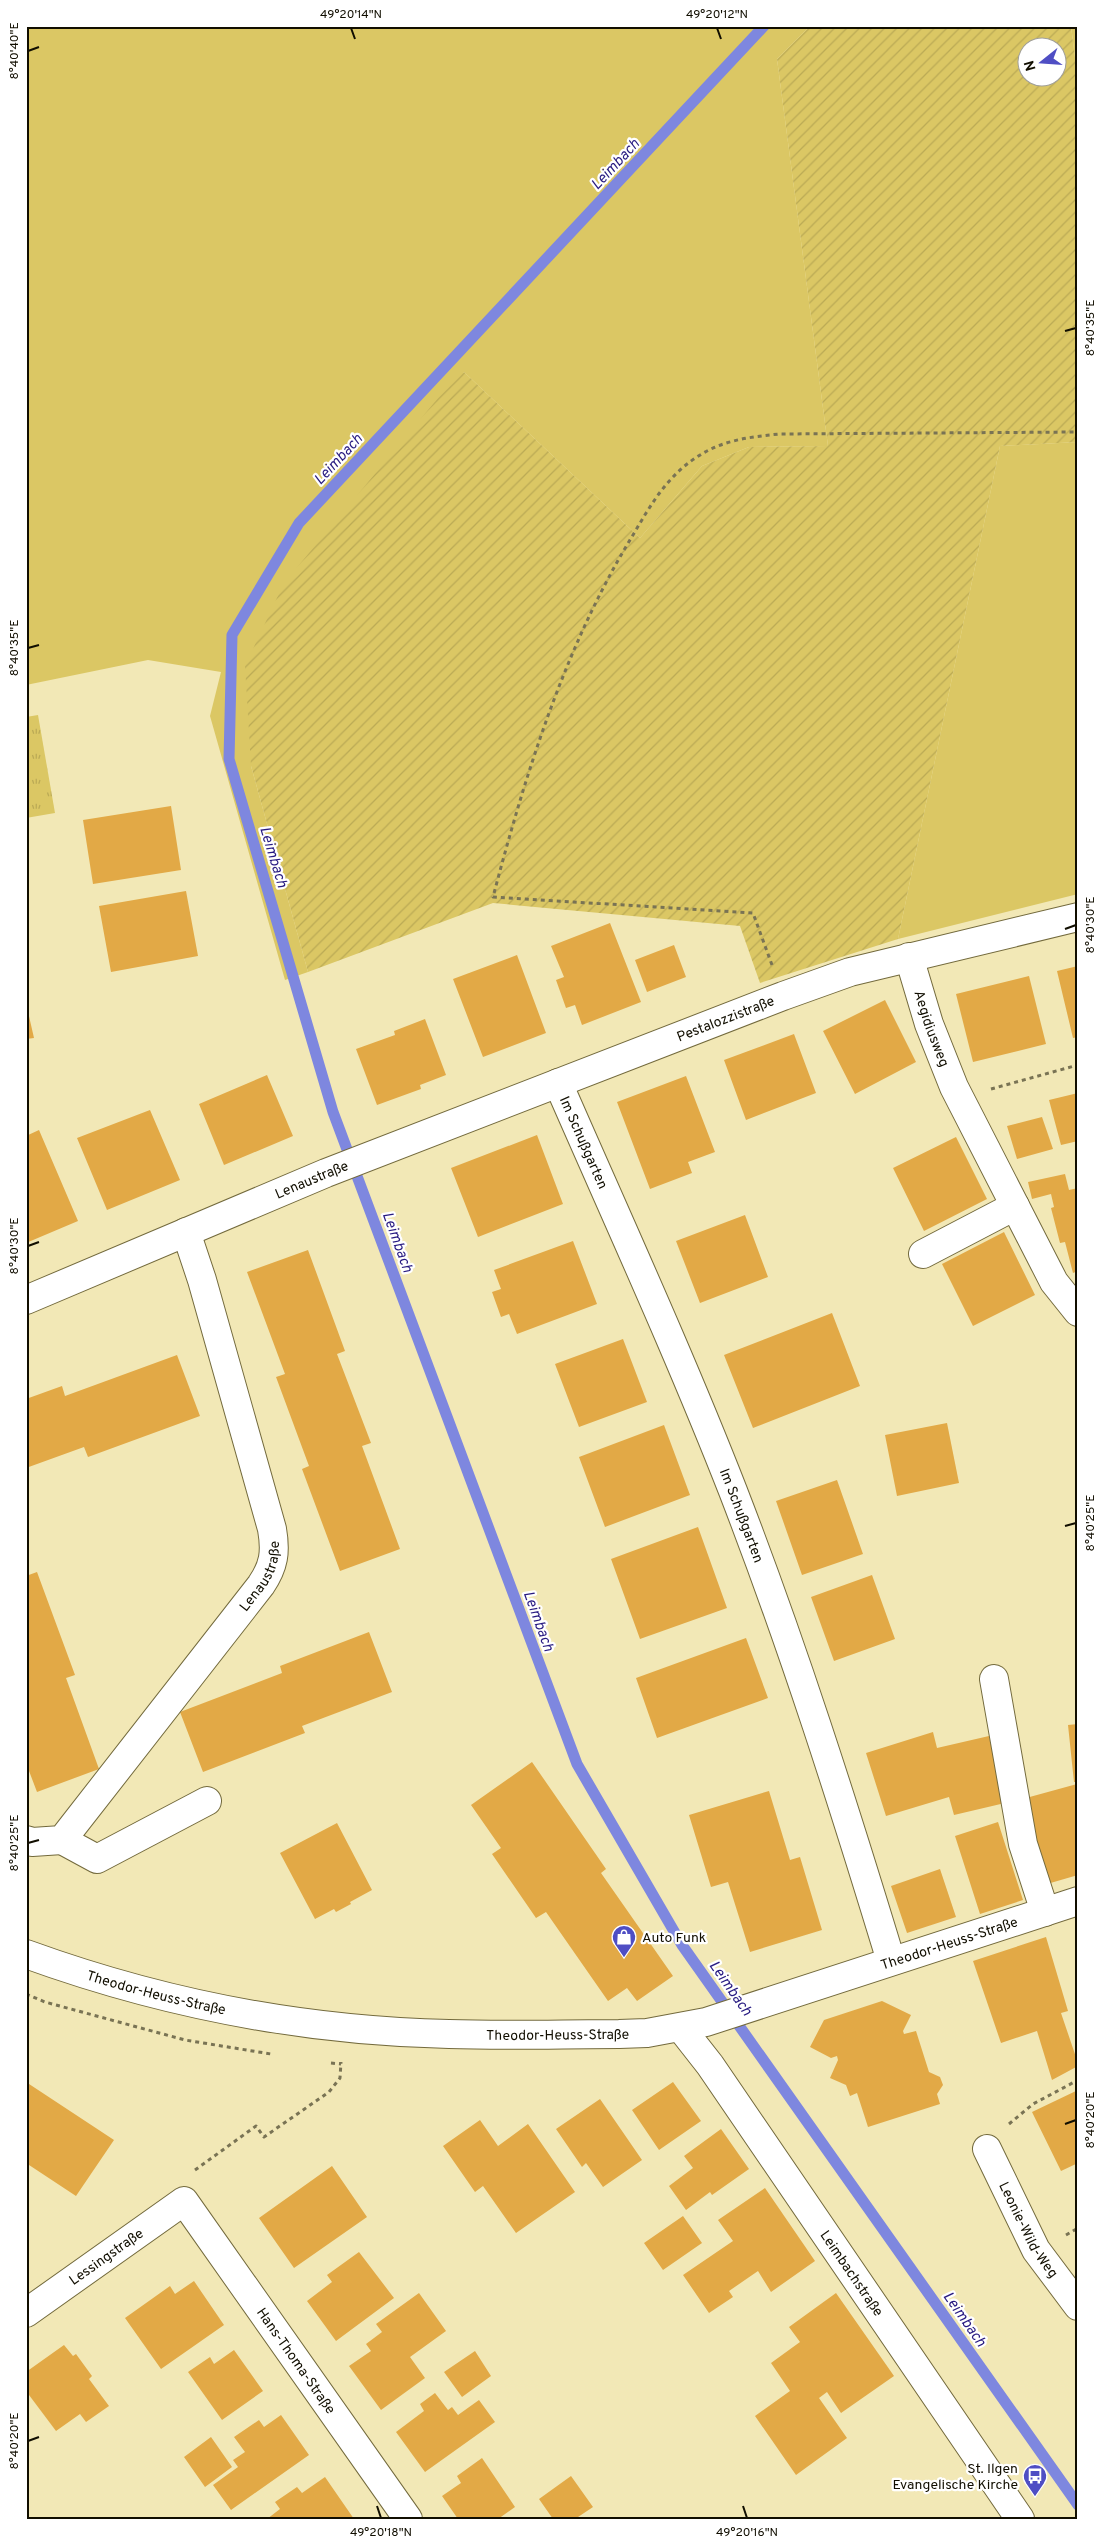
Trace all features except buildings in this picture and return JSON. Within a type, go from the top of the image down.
[{"type":"street","name":"Pestalozzistraße","points":[[381,1150],[782,996],[850,972],[1078,917]]},
{"type":"street","name":"Aegidiusweg","points":[[909,957],[929,1024],[959,1097],[1054,1282],[1078,1312]]},
{"type":"street","name":"Im Schußgarten","points":[[558,1083],[690,1386],[733,1492],[836,1779],[891,1961]]},
{"type":"street","name":"Lenaustraße","points":[[26,1300],[381,1150]]},
{"type":"street","points":[[922,1254],[1015,1206]]},
{"type":"street","name":"Lenaustraße","points":[[62,1840],[261,1585],[274,1559],[275,1548],[272,1529],[202,1280],[186,1232]]},
{"type":"street","points":[[994,1679],[1023,1844],[1045,1912]]},
{"type":"street","points":[[26,1840],[32,1842],[62,1840],[97,1859],[207,1801]]},
{"type":"street","name":"Theodor-Heuss-Straße","points":[[26,1954],[99,1979],[188,2002],[345,2027],[448,2034],[619,2034],[681,2028],[718,2019],[1078,1901]]},
{"type":"street","name":"Leimbachstraße","points":[[681,2028],[710,2066],[1020,2519]]},
{"type":"street","name":"Leonie-Wild-Weg","points":[[987,2149],[1036,2250],[1078,2306]]},
{"type":"street","name":"Lessingstraße","points":[[26,2312],[184,2201]]},
{"type":"street","name":"Hans-Thoma-Straße","points":[[184,2201],[408,2519]]},
{"type":"path","points":[[782,996],[753,913],[494,897],[509,836],[535,754],[568,661],[583,628],[624,550],[654,500],[669,480],[696,457],[730,441],[779,434],[1078,432]]},
{"type":"path","points":[[959,1097],[1078,1065]]},
{"type":"path","points":[[184,2201],[189,2181],[197,2168],[256,2126],[264,2137],[329,2092],[340,2078],[341,2064]]},
{"type":"path","points":[[1018,2116],[1033,2104],[1078,2080]]},
{"type":"green space","points":[[26,26],[810,26],[777,59],[828,446],[749,447],[702,466],[640,538],[464,372],[251,766],[308,972],[285,980],[210,716],[221,672],[148,660],[26,685]]},
{"type":"green space","points":[[810,26],[1071,26],[1078,81],[1078,442],[1000,446],[898,939],[760,983],[740,926],[493,903],[308,972],[251,766],[245,666],[284,583],[438,398],[464,372],[640,538],[702,466],[749,447],[828,446],[777,59]]},
{"type":"green space","points":[[1071,26],[1078,26],[1078,81]]},
{"type":"green space","points":[[1078,442],[1078,894],[898,939],[1000,446]]},
{"type":"green space","points":[[38,715],[55,813],[26,818],[26,717]]},
{"type":"waterway","name":"Leimbach","points":[[764,26],[299,523],[232,635],[229,759],[333,1112],[577,1764],[682,1945],[1078,2505]]},
{"type":"place","name":"Auto Funk","points":[[624,1958]]},
{"type":"place","name":"St. Ilgen Evangelische Kirche","points":[[1035,2497]]}]
